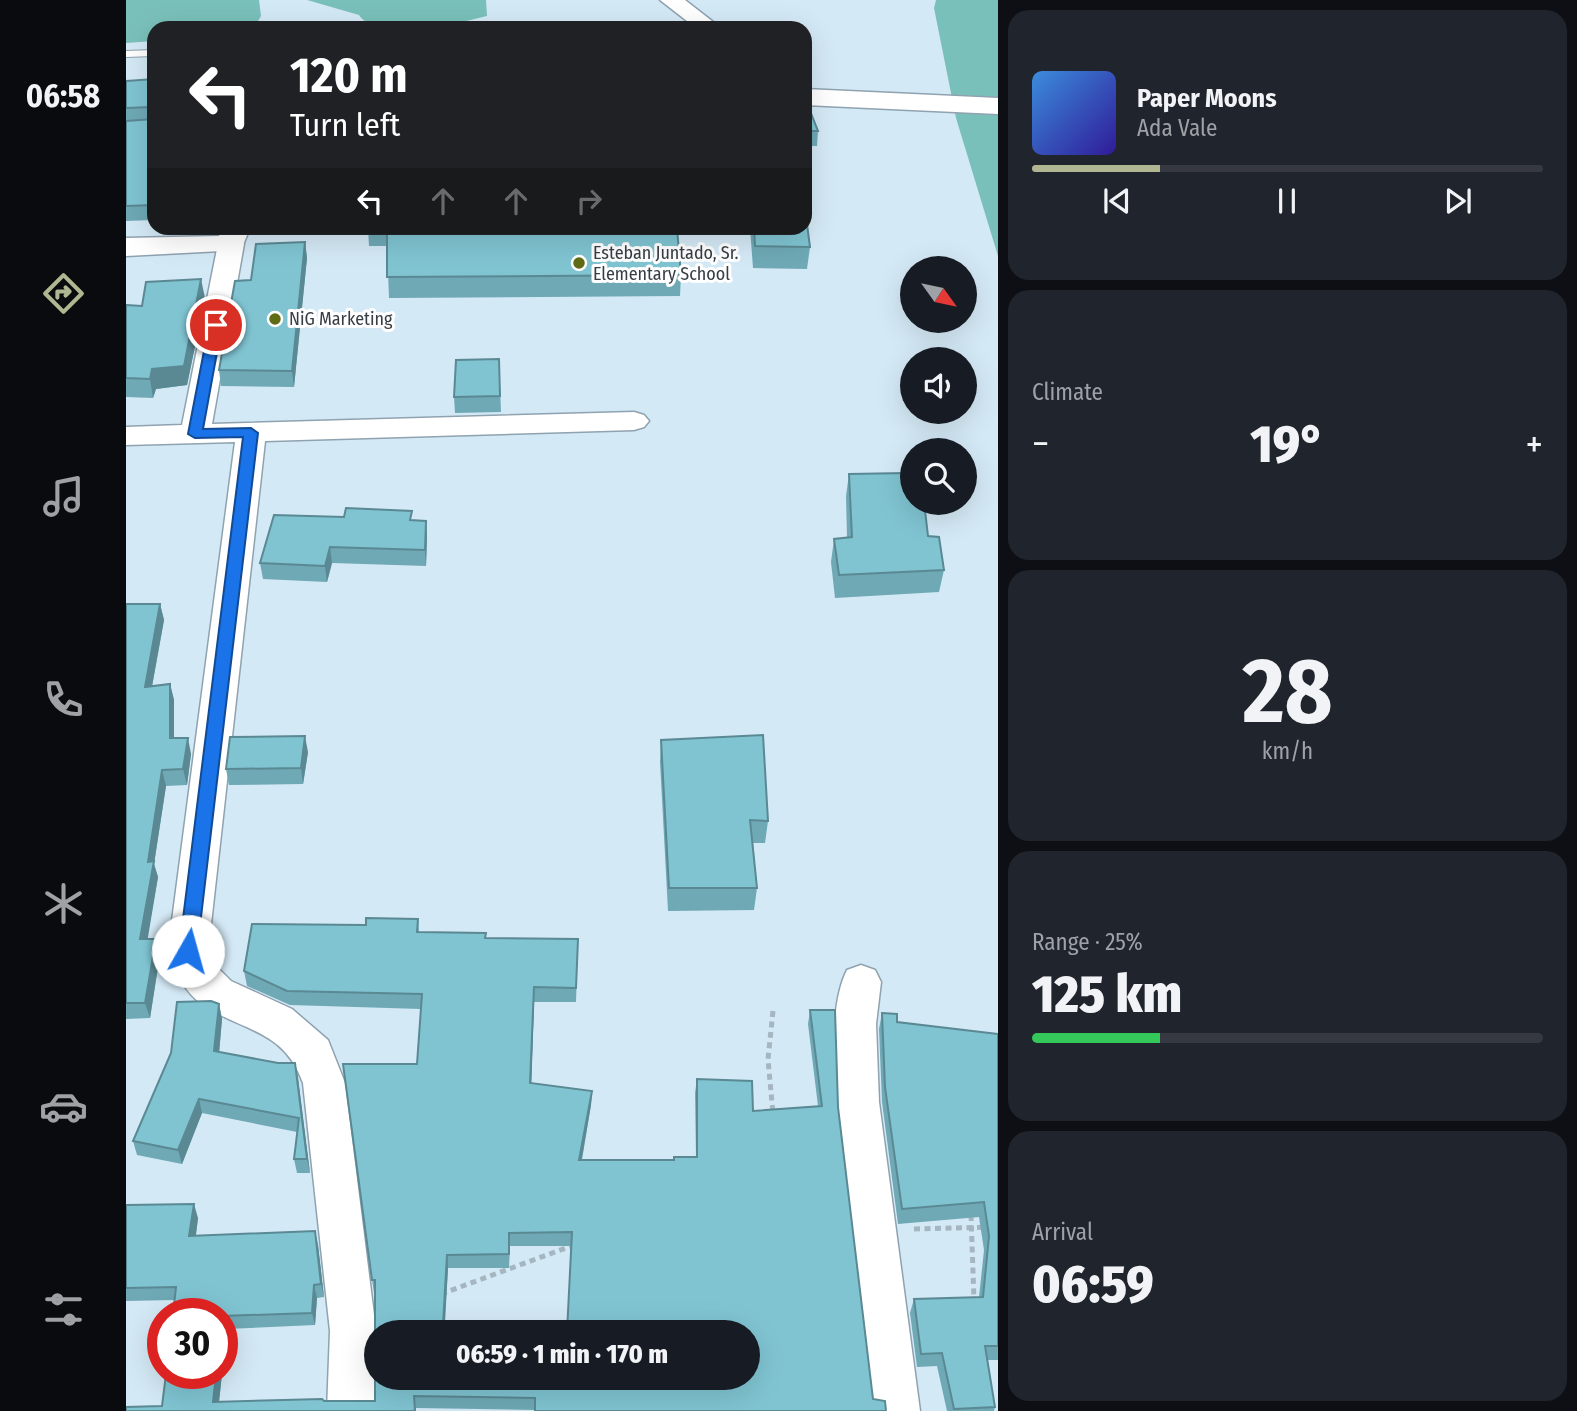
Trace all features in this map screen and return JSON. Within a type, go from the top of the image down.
[{"type":"street","points":[[671,0],[700,21]]},
{"type":"street","points":[[812,97],[998,106]]},
{"type":"street","points":[[126,247],[234,236],[195,434]]},
{"type":"street","points":[[126,436],[634,421]]},
{"type":"street","points":[[251,433],[188,951],[196,972],[217,993],[278,1021],[313,1053],[324,1083],[353,1331],[351,1411]]},
{"type":"street","points":[[861,982],[855,1024],[858,1102],[896,1411]]},
{"type":"lane","points":[[126,54],[147,53]]},
{"type":"path","points":[[773,1011],[768,1059],[775,1125]]},
{"type":"path","points":[[968,1201],[973,1227],[974,1306]]},
{"type":"path","points":[[875,1232],[998,1227]]},
{"type":"path","points":[[429,1299],[566,1246],[579,1245]]},
{"type":"shaded area","points":[[126,0],[259,0],[261,16],[258,21],[147,21],[147,42],[126,43]]},
{"type":"shaded area","points":[[307,0],[486,0],[487,16],[466,21],[366,21],[359,15]]},
{"type":"shaded area","points":[[936,0],[998,0],[998,256],[956,118],[934,8]]},
{"type":"building","points":[[147,80],[147,107],[126,108],[126,81]]},
{"type":"building","points":[[812,116],[818,131],[812,131]]},
{"type":"building","points":[[147,119],[147,205],[126,206],[126,121]]},
{"type":"building","points":[[387,235],[678,235],[681,275],[387,277]]},
{"type":"building","points":[[754,235],[808,235],[810,247],[755,246]]},
{"type":"building","points":[[305,242],[292,371],[219,370],[235,281],[251,280],[256,244]]},
{"type":"building","points":[[201,279],[184,366],[152,369],[150,379],[126,378],[126,305],[142,306],[146,282]]},
{"type":"building","points":[[499,359],[500,396],[454,397],[456,360]]},
{"type":"building","points":[[900,473],[900,515],[926,515],[928,536],[939,537],[944,570],[839,575],[834,539],[852,537],[849,474]]},
{"type":"building","points":[[346,508],[412,511],[410,520],[426,521],[425,550],[330,547],[325,566],[260,563],[274,515],[344,517]]},
{"type":"building","points":[[126,604],[160,604],[145,687],[170,684],[170,738],[188,738],[183,769],[162,770],[148,862],[154,861],[140,939],[156,939],[145,1003],[126,1003]]},
{"type":"building","points":[[763,735],[768,821],[750,820],[757,888],[669,888],[661,740]]},
{"type":"building","points":[[305,736],[301,768],[226,769],[230,737]]},
{"type":"building","points":[[366,918],[418,919],[417,932],[486,933],[485,938],[578,939],[576,988],[534,987],[530,1083],[592,1091],[579,1160],[674,1160],[674,1157],[697,1157],[697,1079],[752,1081],[753,1111],[822,1106],[810,1010],[835,1010],[838,1107],[873,1399],[885,1401],[886,1411],[535,1411],[535,1398],[414,1396],[415,1411],[126,1411],[126,1407],[162,1406],[164,1389],[214,1389],[213,1402],[322,1399],[375,1401],[375,1390],[760,1390],[760,1320],[568,1320],[572,1232],[509,1233],[509,1254],[447,1255],[443,1320],[375,1320],[375,1280],[372,1280],[343,1064],[417,1064],[422,994],[287,991],[244,971],[252,924],[366,925]]},
{"type":"building","points":[[211,1001],[219,1004],[214,1051],[278,1063],[295,1063],[307,1159],[294,1159],[299,1118],[199,1099],[178,1150],[133,1141],[171,1053],[177,1002]]},
{"type":"building","points":[[882,1013],[897,1014],[897,1022],[998,1034],[998,1346],[985,1346],[995,1407],[954,1409],[942,1353],[921,1354],[914,1299],[983,1297],[989,1236],[984,1202],[902,1209],[885,1087]]},
{"type":"building","points":[[194,1204],[189,1236],[315,1231],[321,1284],[314,1285],[312,1313],[238,1315],[238,1298],[175,1298],[176,1287],[126,1288],[126,1205]]},
{"type":"place","name":"Esteban Juntado, Sr. Elementary School","points":[[579,263]]},
{"type":"place","name":"NiG Marketing","points":[[275,319]]},
{"type":"route","points":[[188,951],[251,433],[195,434],[216,325]]}]
